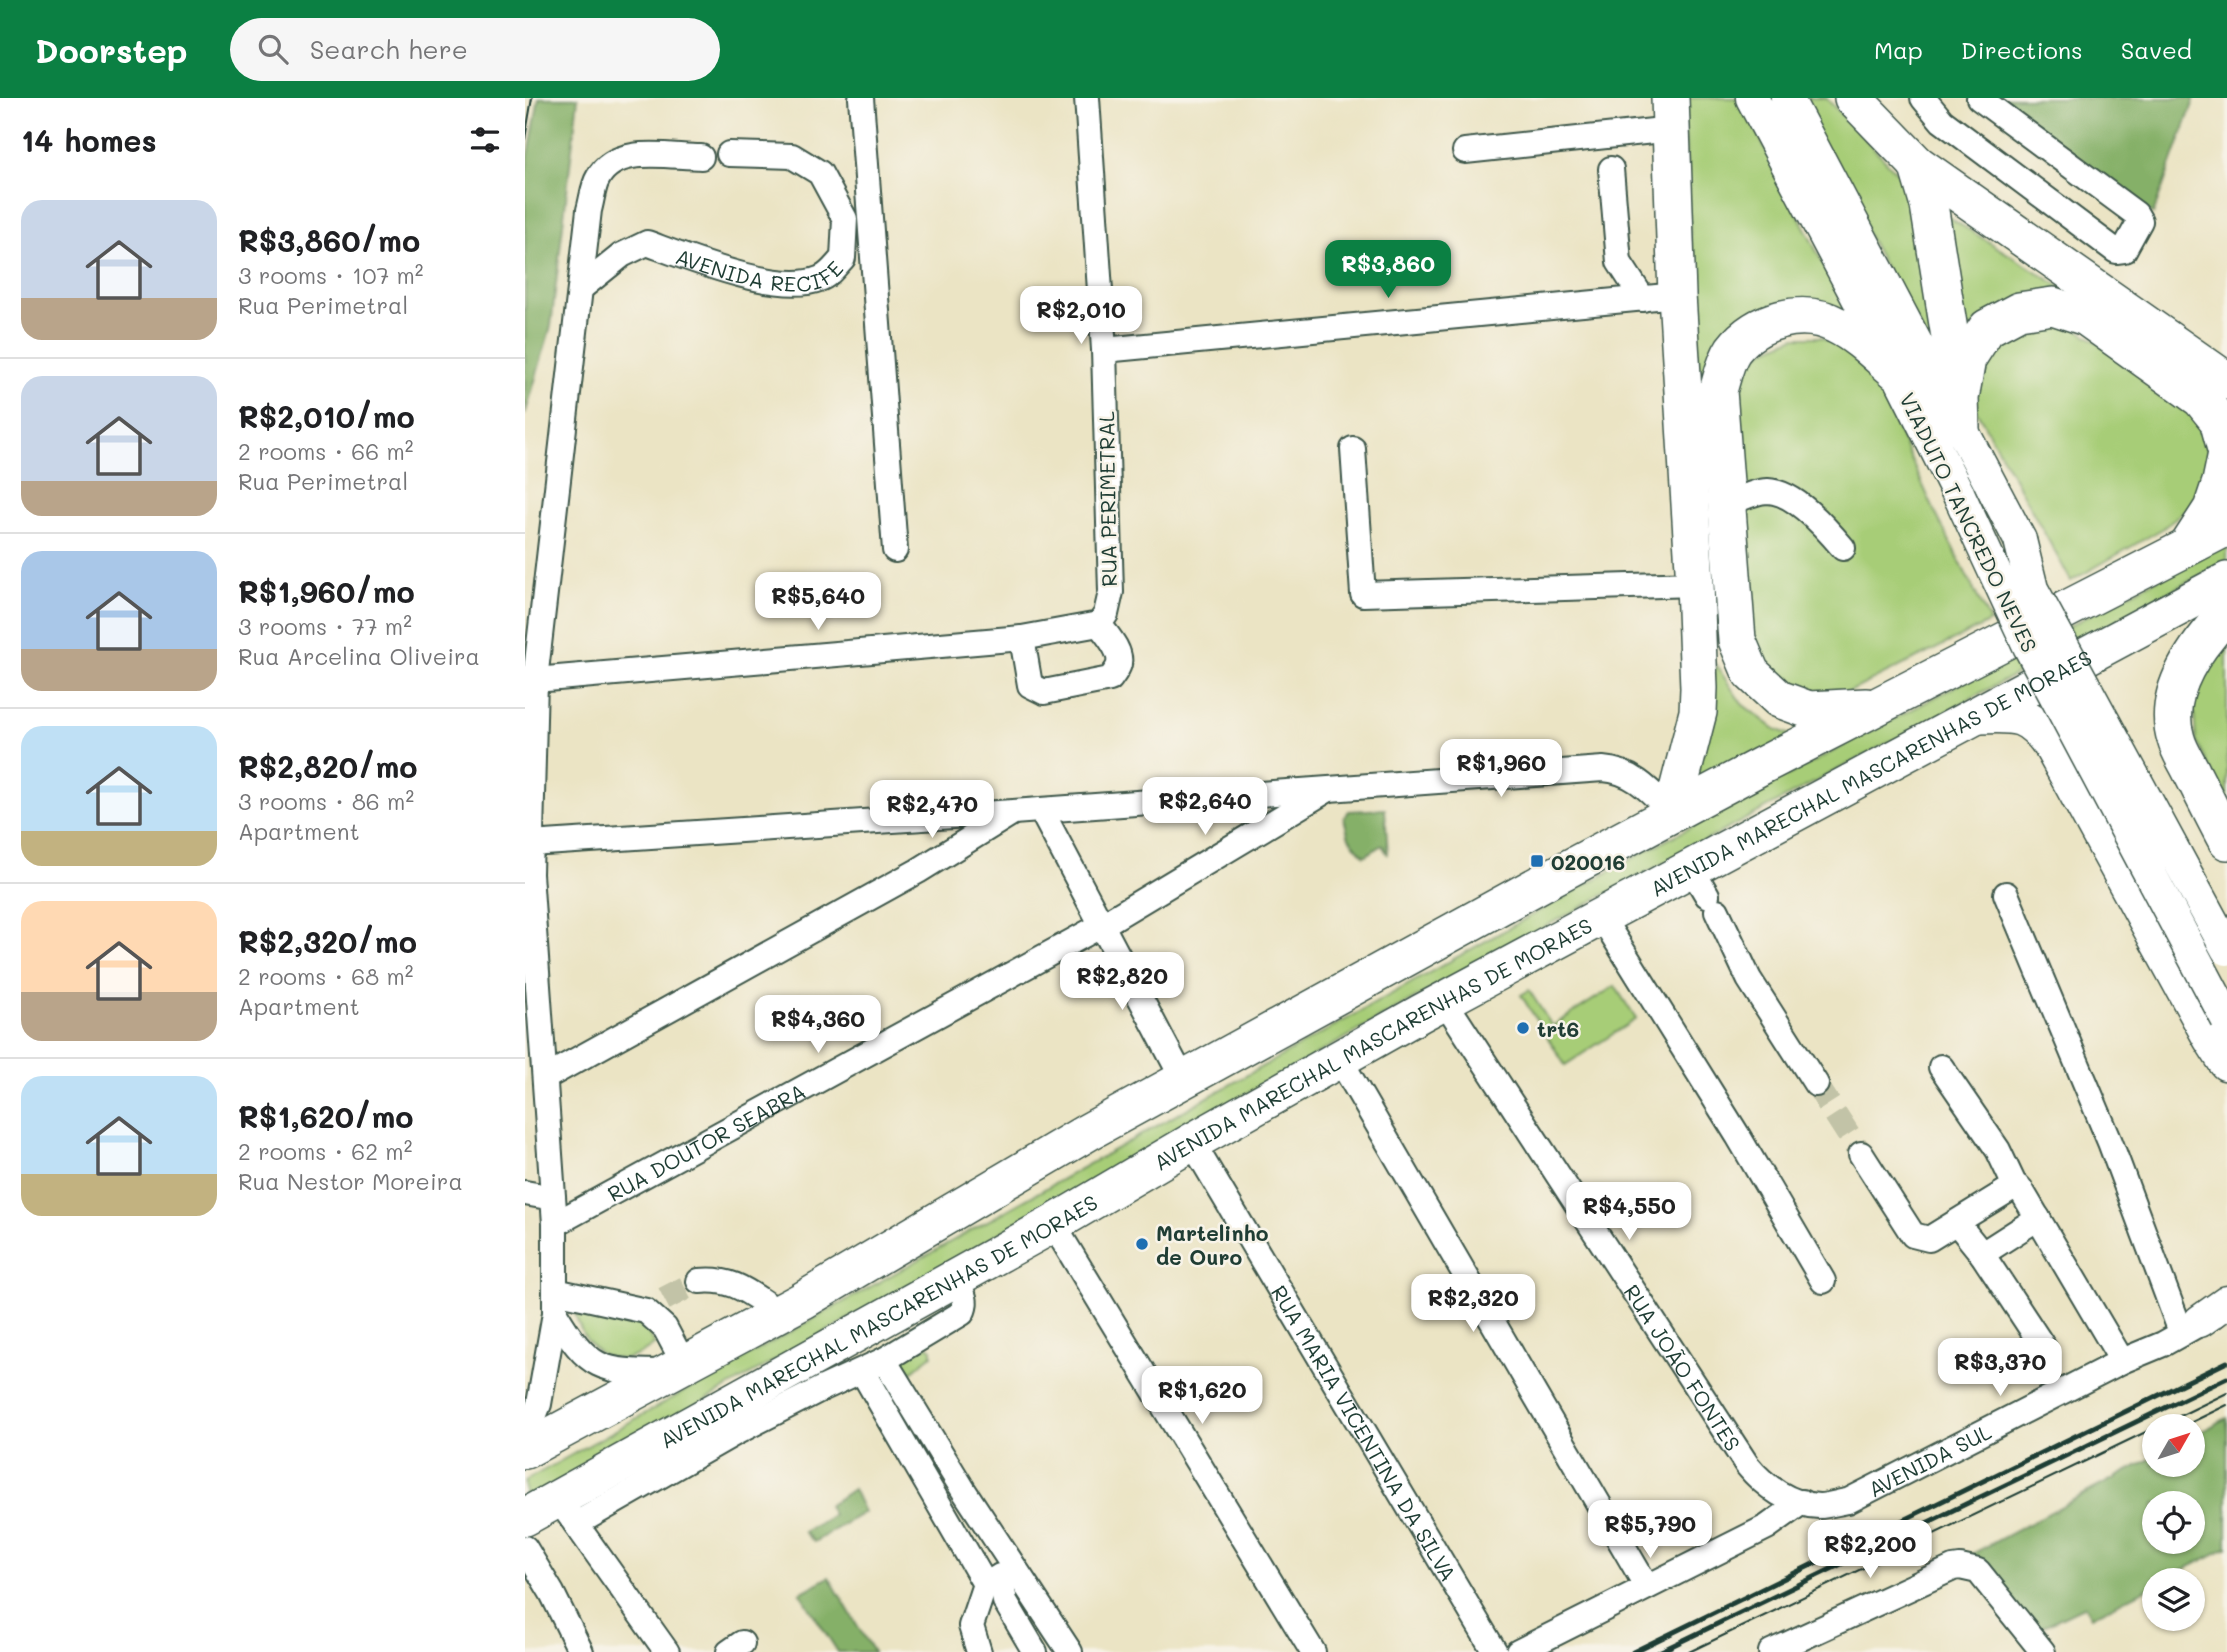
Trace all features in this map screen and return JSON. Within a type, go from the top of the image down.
[{"type":"highway","points":[[1853,98],[1917,164],[2227,381]]},
{"type":"highway","points":[[1671,114],[1660,297],[1695,584],[1699,677],[1698,712],[1672,813]]},
{"type":"highway","points":[[1917,164],[1929,205],[1952,423]]},
{"type":"highway","points":[[1952,423],[1967,359],[1987,328],[2019,311],[2053,306],[2086,317],[2201,399],[2218,420],[2227,453],[2221,482],[2212,509],[2185,550]]},
{"type":"highway","points":[[1878,707],[1809,710],[1779,699],[1751,673],[1737,640],[1718,391],[1723,371],[1733,351],[1752,332],[1777,320],[1795,317],[1815,317],[1836,324],[1897,372]]},
{"type":"highway","points":[[525,1450],[780,1313],[1087,1132],[1672,813],[2227,527]]},
{"type":"highway","name":"AVENIDA MARECHAL MASCARENHAS DE MORAES","points":[[525,1517],[567,1511],[727,1422],[862,1330],[1053,1224],[1339,1058],[1601,916],[1705,892],[1979,715],[2227,581]]},
{"type":"highway","points":[[2227,614],[2208,634],[2189,662],[2179,683],[2172,722],[2176,740],[2227,841]]},
{"type":"highway","points":[[1979,715],[2017,715],[2039,727],[2051,744],[2227,1062]]},
{"type":"main road","name":"VIADUTO TANCREDO NEVES","points":[[1752,98],[1897,372],[1952,423],[1959,495],[2029,646],[2227,1019]]},
{"type":"main road","name":"VIADUTO TANCREDO NEVES","points":[[1787,98],[1952,423],[2227,911]]},
{"type":"main road","points":[[1959,495],[2005,571],[2227,978]]},
{"type":"main road","points":[[2020,540],[2032,589],[2227,949]]},
{"type":"main road","points":[[2203,1321],[2227,1302]]},
{"type":"street","points":[[861,98],[895,550]]},
{"type":"street","name":"RUA PERIMETRAL","points":[[1087,98],[1104,350],[1111,592],[1106,614],[1098,624]]},
{"type":"street","points":[[1923,98],[1942,121],[2116,251],[2124,250],[2140,221],[2136,214],[1979,98]]},
{"type":"street","points":[[1465,151],[1671,114]]},
{"type":"street","name":"AVENIDA RECIFE","points":[[581,288],[622,255],[647,243],[732,273],[800,285],[823,278],[843,258],[845,219],[820,173],[792,156],[729,154]]},
{"type":"street","points":[[525,1439],[539,1404],[555,1302],[555,1224],[546,1077],[528,873],[535,680],[589,210],[598,177],[613,162],[629,156],[701,157]]},
{"type":"street","points":[[1611,170],[1619,262],[1660,297]]},
{"type":"street","points":[[1104,350],[1660,297]]},
{"type":"street","points":[[1353,449],[1363,594],[1695,584]]},
{"type":"street","points":[[1725,505],[1757,493],[1778,493],[1817,520],[1843,548]]},
{"type":"street","points":[[535,680],[1022,638],[1098,624],[1112,641],[1119,664],[1110,679],[1044,692],[1030,685],[1022,638]]},
{"type":"street","points":[[529,835],[1013,812],[1603,769],[1625,773],[1634,778],[1672,813]]},
{"type":"street","name":"RUA DOUTOR SEABRA","points":[[555,1224],[1102,925],[1331,788]]},
{"type":"street","points":[[1041,810],[1183,1079]]},
{"type":"street","points":[[546,1077],[918,871],[1013,812]]},
{"type":"street","points":[[1705,892],[1749,979],[1816,1084]]},
{"type":"street","points":[[2006,894],[2111,1142],[2203,1321]]},
{"type":"street","points":[[1601,916],[1738,1136],[1823,1281]]},
{"type":"street","name":"RUA JOÃO FONTES","points":[[1444,1000],[1747,1465],[1772,1490],[1802,1502]]},
{"type":"street","points":[[1339,1058],[1647,1587]]},
{"type":"street","points":[[1941,1067],[1998,1150],[2015,1186],[2020,1188],[2122,1362]]},
{"type":"street","name":"RUA MARIA VICENTINA DA SILVA","points":[[1192,1142],[1495,1652]]},
{"type":"street","points":[[1861,1154],[1913,1235],[1929,1239],[2015,1186]]},
{"type":"street","points":[[525,1193],[553,1198]]},
{"type":"street","points":[[1982,1254],[2038,1218]]},
{"type":"street","points":[[1957,1223],[1982,1254],[2044,1348]]},
{"type":"street","points":[[1053,1224],[1313,1652]]},
{"type":"street","points":[[699,1282],[718,1279],[731,1282],[780,1313]]},
{"type":"street","points":[[727,1422],[819,1390],[875,1365],[962,1313],[966,1299],[955,1279]]},
{"type":"street","points":[[555,1302],[655,1305],[665,1328],[676,1368],[628,1372],[603,1367],[588,1358],[572,1342],[555,1302]]},
{"type":"street","name":"AVENIDA SUL","points":[[1802,1502],[1819,1506],[1848,1501],[2122,1362],[2163,1344],[2203,1321]]},
{"type":"street","points":[[862,1330],[875,1365],[1000,1576],[1070,1652]]},
{"type":"street","points":[[875,1365],[964,1491],[1000,1576],[1005,1601],[1035,1652]]},
{"type":"street","points":[[1518,1652],[1767,1527],[1802,1502]]},
{"type":"street","points":[[567,1511],[667,1652]]},
{"type":"street","points":[[525,1548],[552,1593],[581,1652]]},
{"type":"street","points":[[1771,1652],[1953,1568],[1978,1571],[2043,1652]]},
{"type":"street","points":[[979,1652],[971,1626],[1000,1576]]},
{"type":"green space","points":[[539,98],[578,98],[551,326],[525,415],[525,176]]},
{"type":"green space","points":[[1683,98],[1740,98],[1854,326],[1792,308],[1699,405]]},
{"type":"green space","points":[[1796,98],[1826,98],[1910,186],[1947,386]]},
{"type":"green space","points":[[2004,98],[2195,98],[2153,214],[2006,107]]},
{"type":"green space","points":[[1929,205],[2124,326],[2072,300],[1965,329]]},
{"type":"green space","points":[[2064,320],[2180,398],[2203,429],[2211,464],[2195,502],[2162,529],[2071,581],[1971,401],[1975,369],[2001,329]]},
{"type":"green space","points":[[1795,337],[1822,337],[1849,349],[1875,380],[1935,512],[1990,622],[1845,694],[1793,690],[1764,669],[1746,631],[1726,393],[1740,369],[1764,350]]},
{"type":"green space","points":[[2227,542],[2227,561],[1492,955],[525,1502],[525,1481],[1646,851]]},
{"type":"green space","points":[[2227,630],[2227,805],[2196,740],[2193,698],[2207,656]]},
{"type":"green space","points":[[1716,665],[1742,704],[1775,729],[1801,739],[1681,803]]},
{"type":"green space","points":[[1385,809],[1388,855],[1382,845],[1364,856],[1349,838],[1344,818],[1349,811]]},
{"type":"green space","points":[[1615,986],[1636,1019],[1565,1065],[1521,995],[1529,990],[1552,1026]]},
{"type":"green space","points":[[575,1314],[642,1325],[655,1344],[629,1358],[606,1356],[588,1341]]},
{"type":"green space","points":[[928,1346],[932,1349],[932,1355],[911,1372],[900,1357]]},
{"type":"green space","points":[[2227,1418],[2227,1548],[2187,1568],[2142,1568],[2142,1591],[2091,1617],[2085,1606],[2033,1631],[1972,1554],[2142,1463],[2142,1477],[2205,1477],[2205,1430]]},
{"type":"green space","points":[[853,1489],[864,1512],[814,1542],[804,1532],[833,1515],[828,1506]]},
{"type":"green space","points":[[829,1577],[873,1652],[838,1652],[800,1593]]},
{"type":"tunnel","points":[[1816,1084],[1861,1154]]},
{"type":"tunnel","points":[[664,1299],[699,1281]]},
{"type":"tram line","points":[[525,139],[532,98]]},
{"type":"tram line","points":[[2184,1414],[2227,1393]]},
{"type":"tram line","points":[[2205,1416],[2227,1405]]},
{"type":"tram line","points":[[1689,1652],[2142,1434]]},
{"type":"railway","points":[[1633,1652],[2227,1362]]},
{"type":"railway","points":[[1659,1652],[2227,1378]]},
{"type":"place","name":"020016","points":[[1537,861]]},
{"type":"place","name":"trt6","points":[[1523,1028]]},
{"type":"place","name":"Martelinho de Ouro","points":[[1142,1244]]}]
